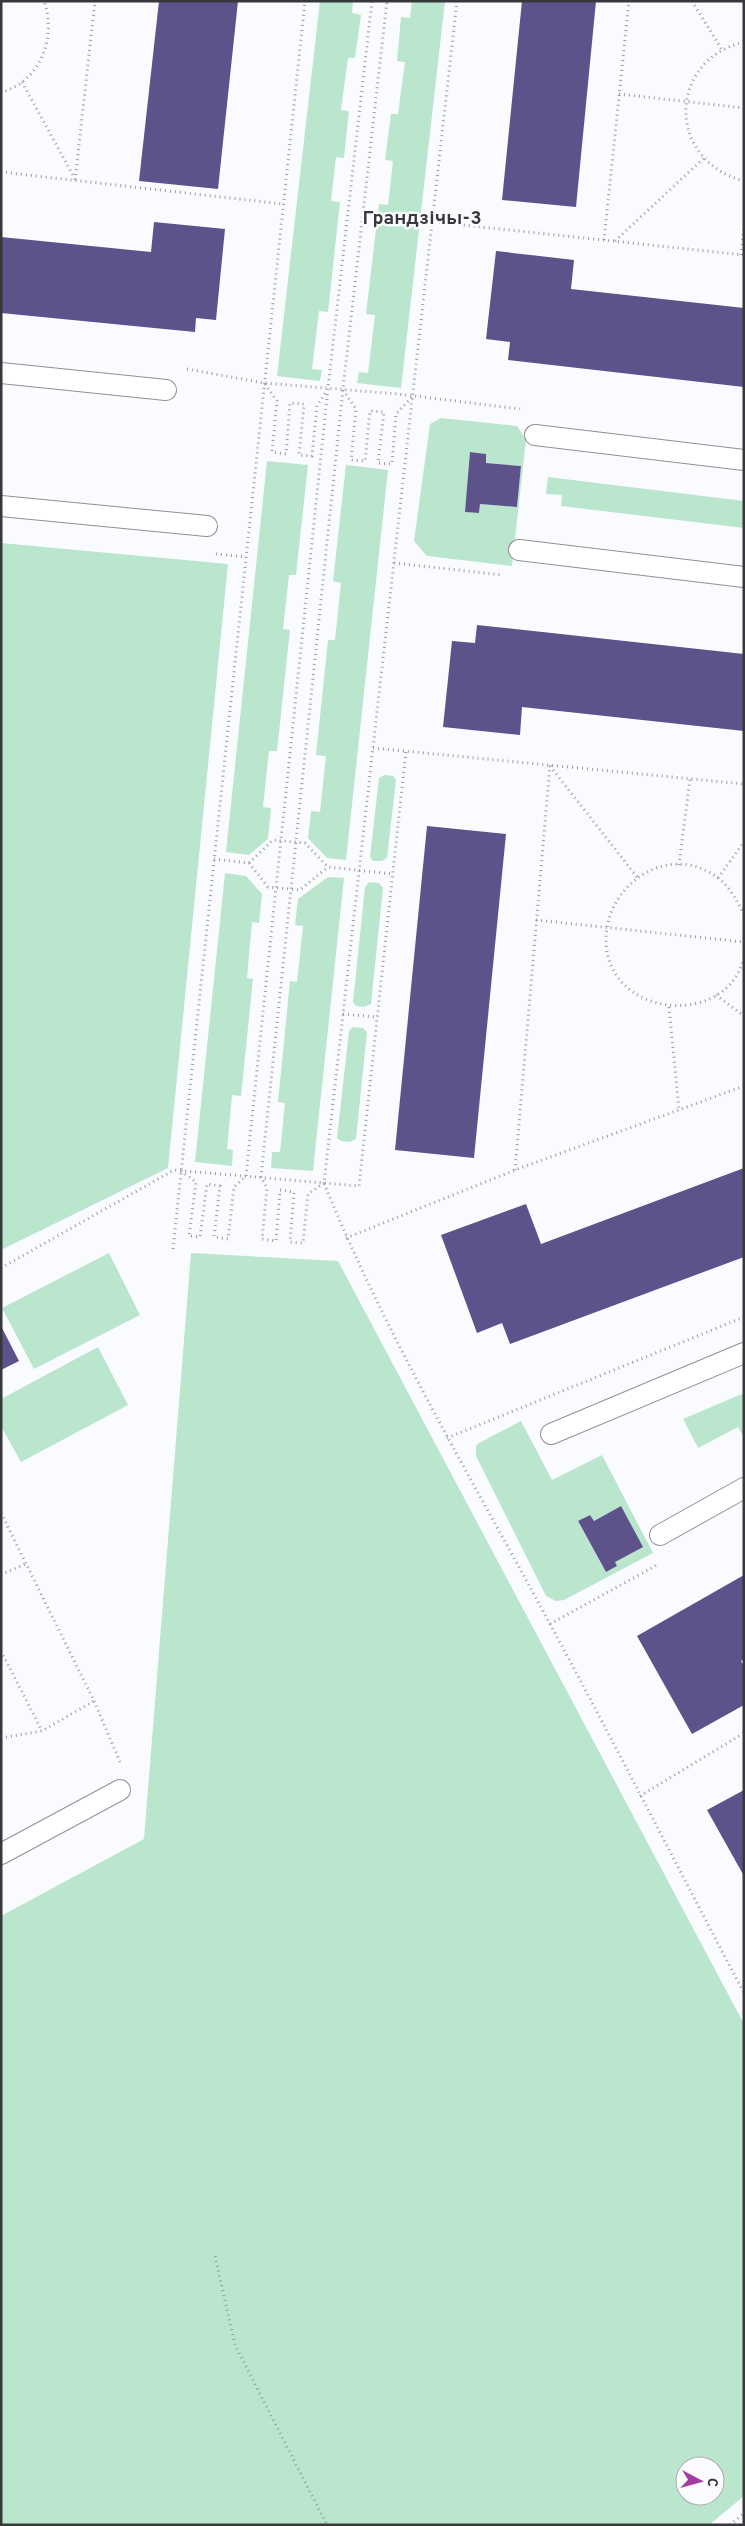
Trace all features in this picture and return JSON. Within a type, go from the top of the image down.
[{"type":"lane","points":[[1,373],[166,390]]},
{"type":"lane","points":[[535,435],[744,460]]},
{"type":"lane","points":[[1,506],[207,526]]},
{"type":"lane","points":[[520,550],[744,577]]},
{"type":"lane","points":[[551,1434],[744,1354]]},
{"type":"lane","points":[[660,1536],[744,1488]]},
{"type":"lane","points":[[1,1854],[120,1790]]},
{"type":"path","points":[[1,93],[22,82],[39,63],[48,40],[49,15],[44,1]]},
{"type":"path","points":[[75,180],[95,1]]},
{"type":"path","points":[[173,1249],[305,1]]},
{"type":"path","points":[[181,1170],[196,1182],[189,1236],[200,1237],[207,1184],[220,1186],[214,1237],[228,1239],[234,1187],[246,1176],[328,388],[372,1]]},
{"type":"path","points":[[324,1183],[308,1194],[303,1243],[290,1242],[294,1192],[280,1190],[276,1241],[262,1239],[267,1188],[261,1178],[343,389],[387,1]]},
{"type":"path","points":[[457,1],[434,222],[324,1183],[346,1238],[448,1438],[550,1624],[744,1993]]},
{"type":"path","points":[[604,240],[630,1]]},
{"type":"path","points":[[692,1],[722,50]]},
{"type":"path","points":[[744,42],[722,50],[707,60],[692,80],[686,102],[686,126],[694,147],[708,164],[727,176],[744,180]]},
{"type":"path","points":[[22,82],[75,180]]},
{"type":"path","points":[[619,94],[744,108]]},
{"type":"path","points":[[614,241],[704,158]]},
{"type":"path","points":[[1,172],[283,204]]},
{"type":"path","points":[[434,222],[742,255],[744,226]]},
{"type":"path","points":[[264,383],[277,401],[272,452],[286,454],[290,403],[304,404],[299,454],[312,456],[317,406],[328,388]]},
{"type":"path","points":[[264,383],[413,396],[527,410]]},
{"type":"path","points":[[343,389],[356,409],[351,460],[365,462],[370,411],[384,412],[378,462],[392,464],[396,414],[413,396]]},
{"type":"path","points":[[394,563],[507,576]]},
{"type":"path","points":[[373,748],[744,784]]},
{"type":"path","points":[[1,1268],[174,1170],[358,1186],[406,751]]},
{"type":"path","points":[[550,765],[637,877]]},
{"type":"path","points":[[515,1170],[550,765]]},
{"type":"path","points":[[679,865],[690,779]]},
{"type":"path","points":[[250,863],[273,840],[305,843],[328,867],[392,874]]},
{"type":"path","points":[[718,878],[744,842]]},
{"type":"path","points":[[214,859],[250,863],[268,887],[300,890],[328,867]]},
{"type":"path","points":[[744,915],[735,896],[718,878],[699,869],[679,865],[665,866],[637,877],[622,890],[611,907],[606,926],[606,946],[612,964],[621,981],[635,994],[669,1007],[694,1005],[716,995],[731,981],[744,957]]},
{"type":"path","points":[[536,920],[744,942]]},
{"type":"path","points":[[716,995],[744,1016]]},
{"type":"path","points":[[669,1007],[679,1109]]},
{"type":"path","points":[[343,1014],[377,1017]]},
{"type":"path","points":[[346,1238],[515,1170],[744,1086]]},
{"type":"path","points":[[448,1438],[744,1317]]},
{"type":"path","points":[[1,1513],[94,1701],[122,1767]]},
{"type":"path","points":[[1,1575],[27,1563]]},
{"type":"path","points":[[550,1624],[660,1563]]},
{"type":"path","points":[[1,1651],[42,1731]]},
{"type":"path","points":[[1,1738],[42,1731],[94,1701]]},
{"type":"path","points":[[640,1796],[744,1733]]},
{"type":"path","points":[[215,2256],[235,2344],[327,2525]]},
{"type":"path","points":[[730,2525],[744,2513]]},
{"type":"green space","points":[[320,1],[353,1],[352,13],[361,15],[355,58],[348,58],[341,110],[349,111],[344,158],[336,157],[331,201],[340,202],[328,312],[319,311],[312,369],[322,370],[320,381],[277,376]]},
{"type":"green space","points":[[412,1],[445,1],[401,388],[357,383],[359,372],[368,373],[375,315],[366,314],[379,204],[388,205],[393,161],[385,160],[391,114],[398,114],[405,62],[397,61],[401,17],[410,18]]},
{"type":"green space","points":[[441,418],[517,426],[526,440],[512,566],[427,556],[414,541],[430,424]],"holes":[[[471,452],[486,454],[486,463],[521,466],[517,507],[480,504],[479,513],[465,512]]]},
{"type":"green space","points":[[267,461],[308,465],[296,575],[289,575],[283,629],[290,630],[277,751],[269,751],[263,807],[271,808],[268,839],[249,855],[226,852]]},
{"type":"green space","points":[[346,465],[388,470],[346,860],[327,858],[308,838],[311,811],[320,812],[326,756],[316,755],[328,640],[335,640],[341,583],[333,581]]},
{"type":"green space","points":[[548,477],[744,501],[744,528],[561,506],[562,495],[546,494]]},
{"type":"green space","points":[[1,543],[228,564],[168,1168],[1,1250]]},
{"type":"green space","points":[[385,775],[393,776],[396,780],[387,858],[382,861],[373,861],[370,857],[379,778]]},
{"type":"green space","points":[[225,873],[246,876],[262,894],[259,923],[252,922],[247,978],[253,979],[241,1096],[232,1095],[227,1149],[233,1150],[232,1166],[195,1162]]},
{"type":"green space","points":[[328,877],[344,878],[313,1171],[271,1168],[272,1152],[280,1152],[285,1103],[278,1102],[290,981],[297,982],[303,926],[295,925],[298,899]]},
{"type":"green space","points":[[369,882],[379,883],[383,888],[371,1004],[364,1007],[356,1006],[353,1002],[365,887]]},
{"type":"green space","points":[[353,1027],[363,1028],[367,1032],[356,1139],[350,1142],[341,1141],[337,1138],[349,1031]]},
{"type":"green space","points":[[109,1253],[140,1315],[34,1369],[2,1308]]},
{"type":"green space","points":[[191,1253],[338,1261],[744,2024],[744,2496],[709,2525],[1,2525],[1,1916],[144,1839]]},
{"type":"green space","points":[[98,1347],[128,1405],[21,1462],[1,1426],[1,1399]]},
{"type":"green space","points":[[744,1393],[744,1438],[738,1427],[698,1448],[683,1419]]},
{"type":"green space","points":[[521,1421],[552,1480],[602,1455],[653,1553],[564,1600],[556,1601],[546,1596],[476,1456],[476,1446]],"holes":[[[621,1506],[615,1562],[617,1566],[606,1572],[578,1522],[590,1515],[594,1521]]]},
{"type":"building","points":[[159,1],[238,1],[218,189],[139,181]]},
{"type":"building","points":[[522,1],[596,1],[576,207],[502,200]]},
{"type":"building","points":[[154,222],[225,229],[216,320],[196,318],[195,332],[1,313],[1,237],[151,252]]},
{"type":"building","points":[[496,251],[574,260],[571,289],[744,308],[744,387],[508,360],[510,342],[486,339]]},
{"type":"building","points":[[470,452],[486,454],[486,463],[521,466],[517,507],[480,504],[479,513],[465,512]]},
{"type":"building","points":[[477,625],[744,654],[744,731],[522,707],[520,735],[443,727],[452,641],[475,643]]},
{"type":"building","points":[[427,826],[506,834],[474,1158],[395,1150]]},
{"type":"building","points":[[744,1168],[744,1257],[510,1344],[502,1323],[477,1333],[441,1235],[526,1204],[541,1244]]},
{"type":"building","points":[[1,1326],[19,1361],[1,1370]]},
{"type":"building","points":[[621,1506],[643,1547],[615,1562],[617,1566],[606,1572],[578,1521],[590,1515],[594,1521]]},
{"type":"building","points":[[744,1575],[744,1659],[741,1661],[744,1666],[744,1705],[692,1734],[637,1636]]},
{"type":"building","points":[[744,1790],[744,1876],[707,1810]]},
{"type":"district","name":"Грандзічы-3","points":[[422,217]]}]
